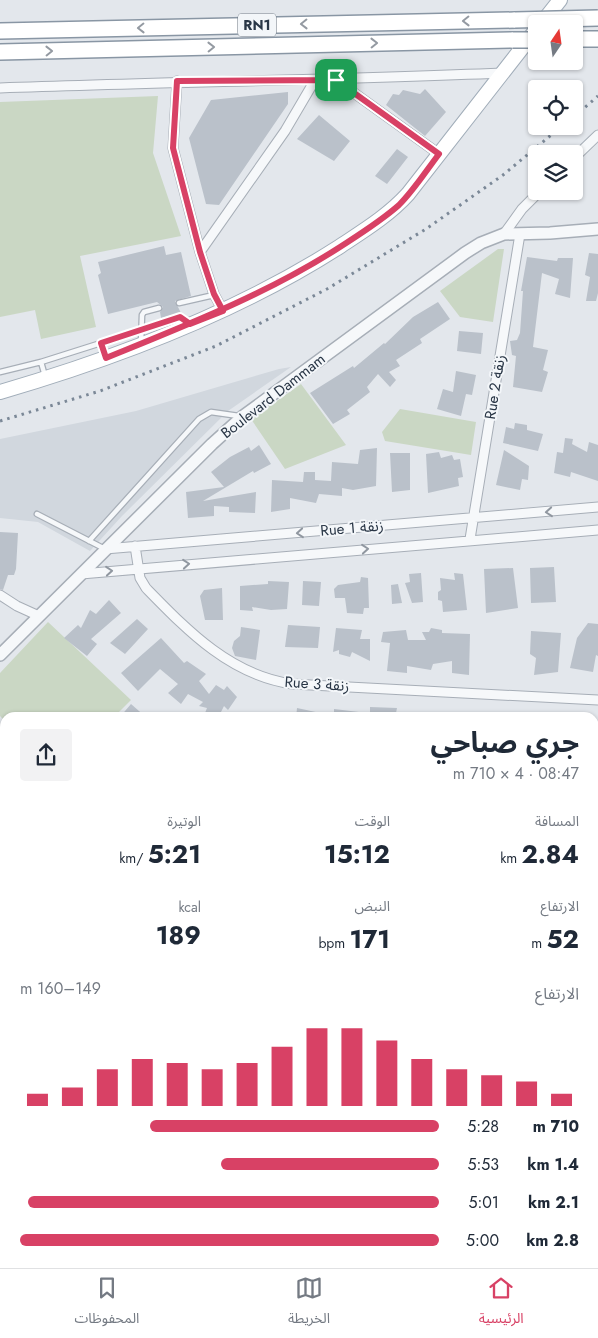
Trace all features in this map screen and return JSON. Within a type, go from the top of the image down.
[{"type":"highway","name":"RN1","points":[[0,31],[598,18]]},
{"type":"highway","points":[[583,39],[598,39]]},
{"type":"highway","name":"RN1","points":[[0,52],[528,40]]},
{"type":"main road","points":[[548,15],[560,0]]},
{"type":"main road","points":[[0,392],[46,379],[106,358],[141,337],[190,324],[223,311],[306,268],[365,231],[398,205],[528,40]]},
{"type":"street","points":[[0,88],[177,81],[336,80],[502,73]]},
{"type":"street","points":[[200,252],[285,131],[315,80]]},
{"type":"street","points":[[336,80],[439,154]]},
{"type":"street","points":[[177,81],[173,148],[200,252],[214,294],[223,311]]},
{"type":"street","points":[[583,149],[598,135]]},
{"type":"street","points":[[504,234],[512,221],[532,200]]},
{"type":"street","name":"Boulevard Dammam","points":[[0,655],[105,549],[242,417],[465,253],[481,242],[504,234],[598,229]]},
{"type":"street","name":"Rue 2 زنقة","points":[[470,540],[520,234]]},
{"type":"street","name":"Rue 1 زنقة","points":[[105,549],[598,507]]},
{"type":"street","name":"Rue 1 زنقة","points":[[138,569],[598,530]]},
{"type":"street","name":"Rue 3 زنقة","points":[[135,546],[140,578],[146,588],[205,643],[237,667],[262,678],[292,684],[598,700]]},
{"type":"street","points":[[81,574],[138,569]]},
{"type":"street","points":[[0,595],[17,606],[39,616]]},
{"type":"lane","points":[[178,303],[214,294]]},
{"type":"lane","points":[[0,372],[41,362],[101,343],[141,337],[144,312],[159,308]]},
{"type":"lane","points":[[101,343],[106,358]]},
{"type":"lane","points":[[41,362],[46,379]]},
{"type":"lane","points":[[89,541],[199,419],[211,412],[242,417]]},
{"type":"lane","points":[[37,514],[105,549]]},
{"type":"shaded area","points":[[291,367],[228,411],[122,516],[90,551],[38,522],[0,518],[0,439],[136,411]]},
{"type":"green space","points":[[158,96],[153,153],[181,236],[80,256],[96,327],[41,339],[35,310],[0,317],[0,102]]},
{"type":"green space","points":[[498,249],[504,249],[493,322],[460,317],[440,291]]},
{"type":"green space","points":[[301,384],[346,445],[285,469],[251,419]]},
{"type":"green space","points":[[400,409],[476,422],[471,455],[385,441],[382,432]]},
{"type":"green space","points":[[48,622],[131,700],[119,712],[0,712],[0,673]]},
{"type":"building","points":[[425,89],[446,112],[425,136],[386,105],[393,94],[399,95],[403,90],[420,94]]},
{"type":"building","points":[[288,92],[288,104],[219,205],[206,204],[189,138],[211,100]]},
{"type":"building","points":[[319,115],[350,141],[334,161],[297,139]]},
{"type":"building","points":[[397,149],[408,157],[387,184],[375,176]]},
{"type":"building","points":[[164,246],[166,255],[181,252],[191,296],[175,301],[181,313],[161,318],[160,312],[163,307],[157,302],[108,314],[98,275],[101,273],[98,262]]},
{"type":"building","points":[[589,253],[598,254],[598,293],[596,301],[586,301],[590,277],[585,275]]},
{"type":"building","points":[[527,257],[557,261],[558,258],[573,258],[570,298],[555,294],[559,279],[542,273],[533,347],[548,350],[543,370],[548,372],[542,392],[513,387],[516,356],[512,355],[510,341],[517,340],[520,333],[523,291],[521,291]]},
{"type":"building","points":[[438,302],[450,319],[420,339],[422,343],[396,360],[400,366],[389,372],[396,380],[390,387],[378,374],[367,387],[370,392],[347,410],[350,414],[333,424],[310,393],[353,366],[354,368],[385,344],[413,317]]},
{"type":"building","points":[[459,331],[483,333],[481,354],[457,351]]},
{"type":"building","points":[[456,371],[476,375],[472,395],[466,394],[461,416],[437,409],[443,389],[453,392]]},
{"type":"building","points":[[515,423],[527,425],[527,430],[543,434],[538,451],[503,443],[506,427],[514,429]]},
{"type":"building","points":[[565,438],[573,439],[572,444],[587,452],[589,442],[598,445],[598,481],[571,472],[570,477],[554,473],[557,452],[563,453]]},
{"type":"building","points":[[259,445],[271,464],[254,473],[253,471],[203,501],[256,492],[255,513],[229,512],[229,507],[214,506],[214,516],[188,518],[186,492],[224,487],[211,472],[230,457],[249,447],[251,451]]},
{"type":"building","points":[[377,448],[376,486],[353,490],[342,488],[342,496],[319,494],[316,503],[290,498],[290,509],[271,512],[272,480],[303,482],[304,472],[315,472],[315,480],[331,481],[332,462],[358,464],[360,450]]},
{"type":"building","points":[[504,450],[529,466],[528,480],[522,479],[520,490],[496,485]]},
{"type":"building","points":[[439,452],[441,458],[452,455],[454,460],[460,459],[463,477],[458,478],[459,486],[428,493],[426,454]]},
{"type":"building","points":[[390,453],[410,453],[410,490],[392,492]]},
{"type":"building","points":[[0,532],[18,533],[16,569],[14,575],[8,575],[3,590],[0,589]]},
{"type":"building","points":[[554,567],[556,602],[531,603],[530,568]]},
{"type":"building","points":[[513,568],[518,608],[486,613],[484,569]]},
{"type":"building","points":[[421,573],[423,602],[412,603],[405,583],[410,582],[409,574]]},
{"type":"building","points":[[454,573],[463,574],[467,610],[443,612],[442,601],[438,600],[438,592],[441,590],[440,578],[455,580]]},
{"type":"building","points":[[361,577],[368,578],[369,608],[364,608],[363,614],[347,613],[345,598],[335,598],[334,589],[338,585],[360,582]]},
{"type":"building","points":[[268,581],[289,582],[287,609],[271,610],[252,607],[253,611],[240,610],[240,586],[268,584]]},
{"type":"building","points":[[303,581],[321,582],[319,606],[302,605]]},
{"type":"building","points":[[398,584],[402,603],[392,604],[391,585]]},
{"type":"building","points":[[222,588],[223,620],[205,620],[200,596],[204,590]]},
{"type":"building","points":[[109,600],[121,613],[91,639],[97,644],[87,656],[64,638],[78,625],[81,628],[90,610],[96,614]]},
{"type":"building","points":[[137,619],[148,629],[125,654],[110,643]]},
{"type":"building","points":[[588,623],[598,624],[598,656],[596,655],[593,672],[570,668],[577,638]]},
{"type":"building","points":[[288,625],[320,627],[318,648],[285,647]]},
{"type":"building","points":[[241,627],[260,630],[256,660],[235,656],[232,648],[234,641],[240,636]]},
{"type":"building","points":[[336,628],[362,630],[360,639],[370,639],[370,661],[352,652],[350,657],[339,654],[339,650],[333,652]]},
{"type":"building","points":[[431,628],[442,630],[442,633],[470,634],[469,675],[452,673],[452,661],[433,664],[431,670],[407,666],[407,673],[387,671],[390,643],[381,642],[383,632],[406,630],[408,640],[426,640],[422,632],[429,632]]},
{"type":"building","points":[[531,631],[561,633],[558,672],[534,675],[536,658],[530,654]]},
{"type":"building","points":[[161,638],[184,663],[187,661],[206,674],[199,681],[209,694],[216,685],[224,690],[227,686],[237,697],[228,710],[224,706],[221,712],[205,712],[207,708],[199,706],[203,702],[188,694],[181,704],[168,693],[178,684],[160,669],[138,691],[121,673]]},
{"type":"building","points":[[131,704],[140,712],[124,712]]},
{"type":"building","points":[[370,707],[397,708],[396,712],[370,712]]},
{"type":"building","points":[[297,708],[316,712],[297,712]]},
{"type":"building","points":[[334,709],[359,712],[334,712]]},
{"type":"railway","points":[[583,109],[598,96]]},
{"type":"railway","points":[[0,421],[100,391],[216,346],[327,289],[426,229],[503,175],[551,135]]},
{"type":"route","points":[[336,80],[177,81],[173,148],[200,252],[214,294],[223,311],[190,324],[183,317],[180,317],[101,343],[106,358],[223,311],[306,268],[365,231],[382,218],[398,205],[420,180],[439,154],[336,80]]}]
